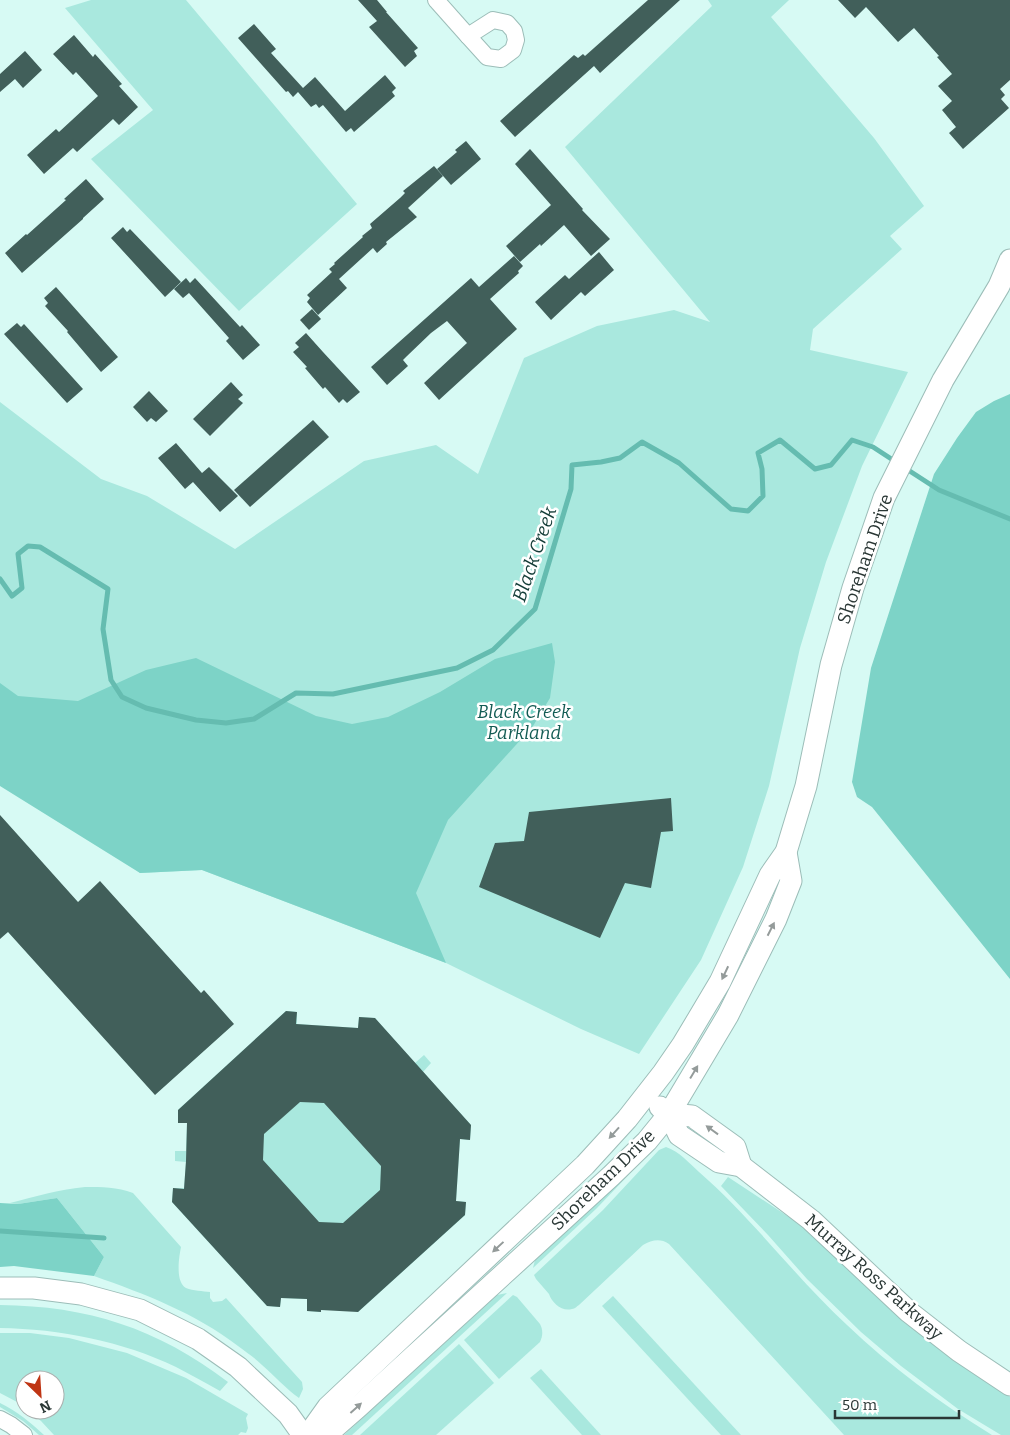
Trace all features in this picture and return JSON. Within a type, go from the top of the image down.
[{"type":"street","points":[[436,0],[468,36]]},
{"type":"street","name":"Shoreham Drive","points":[[308,1435],[328,1407],[585,1165],[646,1096],[683,1044],[720,982],[770,875],[786,852],[806,786],[831,665],[853,588],[884,498],[943,380],[1004,280],[1010,260]]},
{"type":"street","name":"Shoreham Drive","points":[[316,1435],[333,1429],[574,1210],[647,1141],[669,1114],[728,1015],[776,919],[791,880],[786,852]]},
{"type":"street","name":"Murray Ross Parkway","points":[[646,1096],[669,1114],[679,1135],[719,1162],[741,1166],[811,1220],[910,1312],[959,1351],[1010,1385]]},
{"type":"street","points":[[0,1288],[34,1288],[81,1294],[140,1310],[198,1339],[238,1367],[288,1414],[303,1435]]},
{"type":"street","points":[[0,1419],[24,1435]]},
{"type":"green space","points":[[91,0],[186,0],[357,204],[239,311],[91,159],[153,110],[65,8]]},
{"type":"green space","name":"Black Creek Parkland","points":[[708,0],[789,0],[771,17],[874,138],[924,206],[890,236],[902,249],[813,329],[810,350],[908,372],[862,466],[826,562],[800,648],[769,786],[743,867],[701,960],[639,1054],[581,1029],[446,963],[202,870],[140,873],[0,763],[0,402],[101,479],[147,496],[235,549],[364,461],[436,445],[478,474],[524,358],[597,326],[674,310],[710,322],[565,147],[712,6]]},
{"type":"green space","points":[[1010,394],[1010,979],[872,807],[857,797],[852,782],[871,668],[934,474],[976,412]]},
{"type":"green space","points":[[552,643],[555,662],[550,698],[533,726],[448,820],[416,893],[446,963],[202,870],[140,873],[0,786],[0,683],[18,696],[78,701],[146,670],[196,658],[316,716],[352,724],[388,717],[440,692],[495,659]]},
{"type":"green space","points":[[286,1011],[297,1012],[297,1024],[358,1028],[359,1017],[375,1018],[415,1063],[424,1055],[431,1063],[423,1072],[471,1125],[470,1140],[460,1139],[456,1201],[466,1202],[465,1215],[358,1312],[322,1300],[321,1312],[307,1311],[307,1299],[281,1298],[280,1307],[267,1306],[172,1202],[173,1188],[184,1188],[186,1162],[175,1161],[175,1151],[186,1151],[187,1123],[178,1123],[178,1110]]},
{"type":"green space","points":[[657,1145],[597,1208],[533,1268],[535,1260]]},
{"type":"green space","points":[[666,1147],[684,1158],[719,1190],[828,1307],[864,1340],[916,1384],[992,1435],[844,1435],[669,1244],[659,1240],[643,1245],[575,1308],[568,1310],[561,1308],[552,1301],[549,1294],[534,1275],[603,1210],[659,1150]]},
{"type":"green space","points":[[728,1177],[801,1225],[957,1361],[1010,1397],[1010,1435],[1001,1435],[958,1409],[901,1366],[861,1332],[807,1279],[721,1186]]},
{"type":"green space","points":[[85,1187],[115,1188],[133,1193],[181,1247],[179,1275],[183,1285],[189,1289],[210,1292],[210,1298],[213,1302],[222,1301],[226,1298],[302,1382],[303,1389],[299,1398],[253,1357],[222,1334],[169,1305],[94,1276],[104,1257],[57,1198],[18,1204],[10,1203]]},
{"type":"green space","points":[[57,1198],[104,1257],[94,1276],[14,1266],[0,1267],[0,1203],[18,1204]]},
{"type":"green space","points":[[507,1293],[352,1435],[344,1435],[497,1295]]},
{"type":"green space","points":[[513,1295],[517,1297],[540,1324],[542,1335],[540,1342],[499,1379],[464,1340]]},
{"type":"green space","points":[[613,1296],[741,1435],[721,1435],[602,1306]]},
{"type":"green space","points":[[0,1305],[32,1306],[63,1310],[120,1324],[148,1334],[175,1347],[228,1382],[220,1391],[176,1367],[112,1343],[68,1334],[0,1328]]},
{"type":"green space","points":[[0,1333],[30,1333],[69,1338],[127,1353],[186,1378],[248,1414],[246,1418],[248,1428],[246,1433],[241,1432],[238,1435],[54,1435],[40,1420],[65,1420],[65,1370],[15,1370],[15,1401],[0,1393]]},
{"type":"green space","points":[[459,1344],[494,1383],[436,1435],[360,1435]]},
{"type":"green space","points":[[541,1369],[601,1435],[582,1435],[530,1378]]},
{"type":"green space","points":[[0,1403],[15,1412],[15,1416],[0,1407]]},
{"type":"green space","points":[[21,1420],[26,1420],[44,1435],[39,1435]]},
{"type":"building","points":[[358,0],[377,0],[418,48],[414,51],[417,56],[405,67],[369,27],[377,21]]},
{"type":"building","points":[[648,0],[680,0],[600,73],[594,66],[515,137],[500,121],[574,55],[578,58],[583,54],[585,56]]},
{"type":"building","points":[[838,0],[1010,0],[1010,80],[1000,89],[1005,95],[1001,99],[1009,108],[963,149],[949,133],[956,127],[942,110],[952,101],[938,86],[952,74],[937,57],[939,56],[914,28],[898,42],[866,7],[855,18]]},
{"type":"building","points":[[254,24],[276,49],[271,53],[303,88],[315,77],[345,111],[385,75],[396,88],[392,92],[395,96],[354,132],[351,128],[346,132],[323,105],[319,108],[316,104],[311,107],[298,92],[293,97],[288,91],[286,92],[238,38]]},
{"type":"building","points":[[74,35],[93,57],[95,54],[122,84],[119,86],[138,107],[119,125],[113,119],[77,152],[73,148],[44,174],[27,155],[56,129],[59,132],[98,96],[76,72],[73,75],[53,54]]},
{"type":"building","points":[[25,51],[42,70],[23,88],[15,79],[0,92],[0,74]]},
{"type":"building","points":[[466,141],[481,159],[451,185],[437,169],[457,152],[455,150]]},
{"type":"building","points":[[530,149],[582,210],[610,239],[591,256],[564,225],[520,262],[506,246],[551,205],[515,164]]},
{"type":"building","points":[[434,166],[443,176],[408,208],[417,217],[386,242],[387,244],[377,253],[373,248],[339,279],[347,288],[318,315],[307,302],[310,298],[307,295],[332,272],[329,269],[334,263],[372,228],[370,224],[405,193],[403,191]]},
{"type":"building","points":[[86,179],[104,199],[22,273],[5,253],[66,200],[64,199]]},
{"type":"building","points":[[123,227],[127,232],[130,229],[181,282],[165,297],[111,238]]},
{"type":"building","points":[[599,252],[614,270],[585,296],[581,292],[551,320],[535,302],[565,275],[569,279]]},
{"type":"building","points":[[514,256],[523,266],[518,271],[519,273],[490,299],[517,329],[439,400],[424,383],[467,343],[447,321],[431,333],[403,360],[408,366],[387,385],[371,367],[471,278],[479,287]]},
{"type":"building","points":[[186,278],[190,283],[195,278],[240,327],[242,325],[260,345],[243,360],[226,341],[229,338],[189,293],[183,298],[174,289]]},
{"type":"building","points":[[56,287],[118,357],[101,372],[45,306],[48,303],[44,298]]},
{"type":"building","points":[[312,309],[321,319],[309,330],[300,320]]},
{"type":"building","points":[[17,323],[21,327],[24,324],[83,389],[67,403],[4,334]]},
{"type":"building","points":[[306,333],[360,392],[347,403],[343,399],[339,403],[325,387],[323,389],[293,352],[299,347],[295,343]]},
{"type":"building","points":[[231,382],[243,395],[238,399],[243,403],[210,436],[193,419]]},
{"type":"building","points":[[149,391],[168,411],[156,422],[151,418],[147,422],[133,407]]},
{"type":"building","points":[[313,420],[329,437],[250,507],[234,490]]},
{"type":"building","points":[[176,443],[202,473],[209,467],[238,496],[220,512],[193,482],[185,489],[158,458]]},
{"type":"building","points":[[671,798],[673,831],[661,832],[651,888],[625,883],[600,938],[479,887],[495,843],[524,841],[529,812]]},
{"type":"building","points":[[0,815],[78,902],[100,881],[201,993],[204,990],[234,1024],[155,1095],[8,932],[0,939]]},
{"type":"building","points":[[286,1011],[297,1012],[296,1024],[358,1028],[359,1017],[375,1018],[471,1125],[470,1140],[460,1139],[456,1201],[466,1202],[465,1215],[358,1312],[307,1311],[307,1299],[281,1298],[280,1307],[267,1306],[172,1202],[173,1188],[184,1189],[186,1161],[187,1123],[178,1123],[178,1110]],"holes":[[[300,1102],[324,1103],[381,1166],[380,1190],[343,1223],[319,1222],[263,1160],[264,1134]]]},
{"type":"waterway","name":"Black Creek","points":[[0,579],[12,596],[22,588],[18,554],[28,546],[40,547],[108,589],[103,629],[111,680],[122,697],[146,708],[196,720],[226,723],[254,719],[296,693],[333,694],[457,668],[493,650],[535,609],[571,489],[572,465],[620,458],[642,442],[679,463],[731,509],[748,511],[763,496],[762,469],[758,453],[780,440],[815,469],[831,465],[852,440],[873,447],[896,462]]},
{"type":"waterway","name":"Black Creek","points":[[905,468],[939,490],[1010,519]]},
{"type":"waterway","points":[[0,1231],[104,1238]]}]
